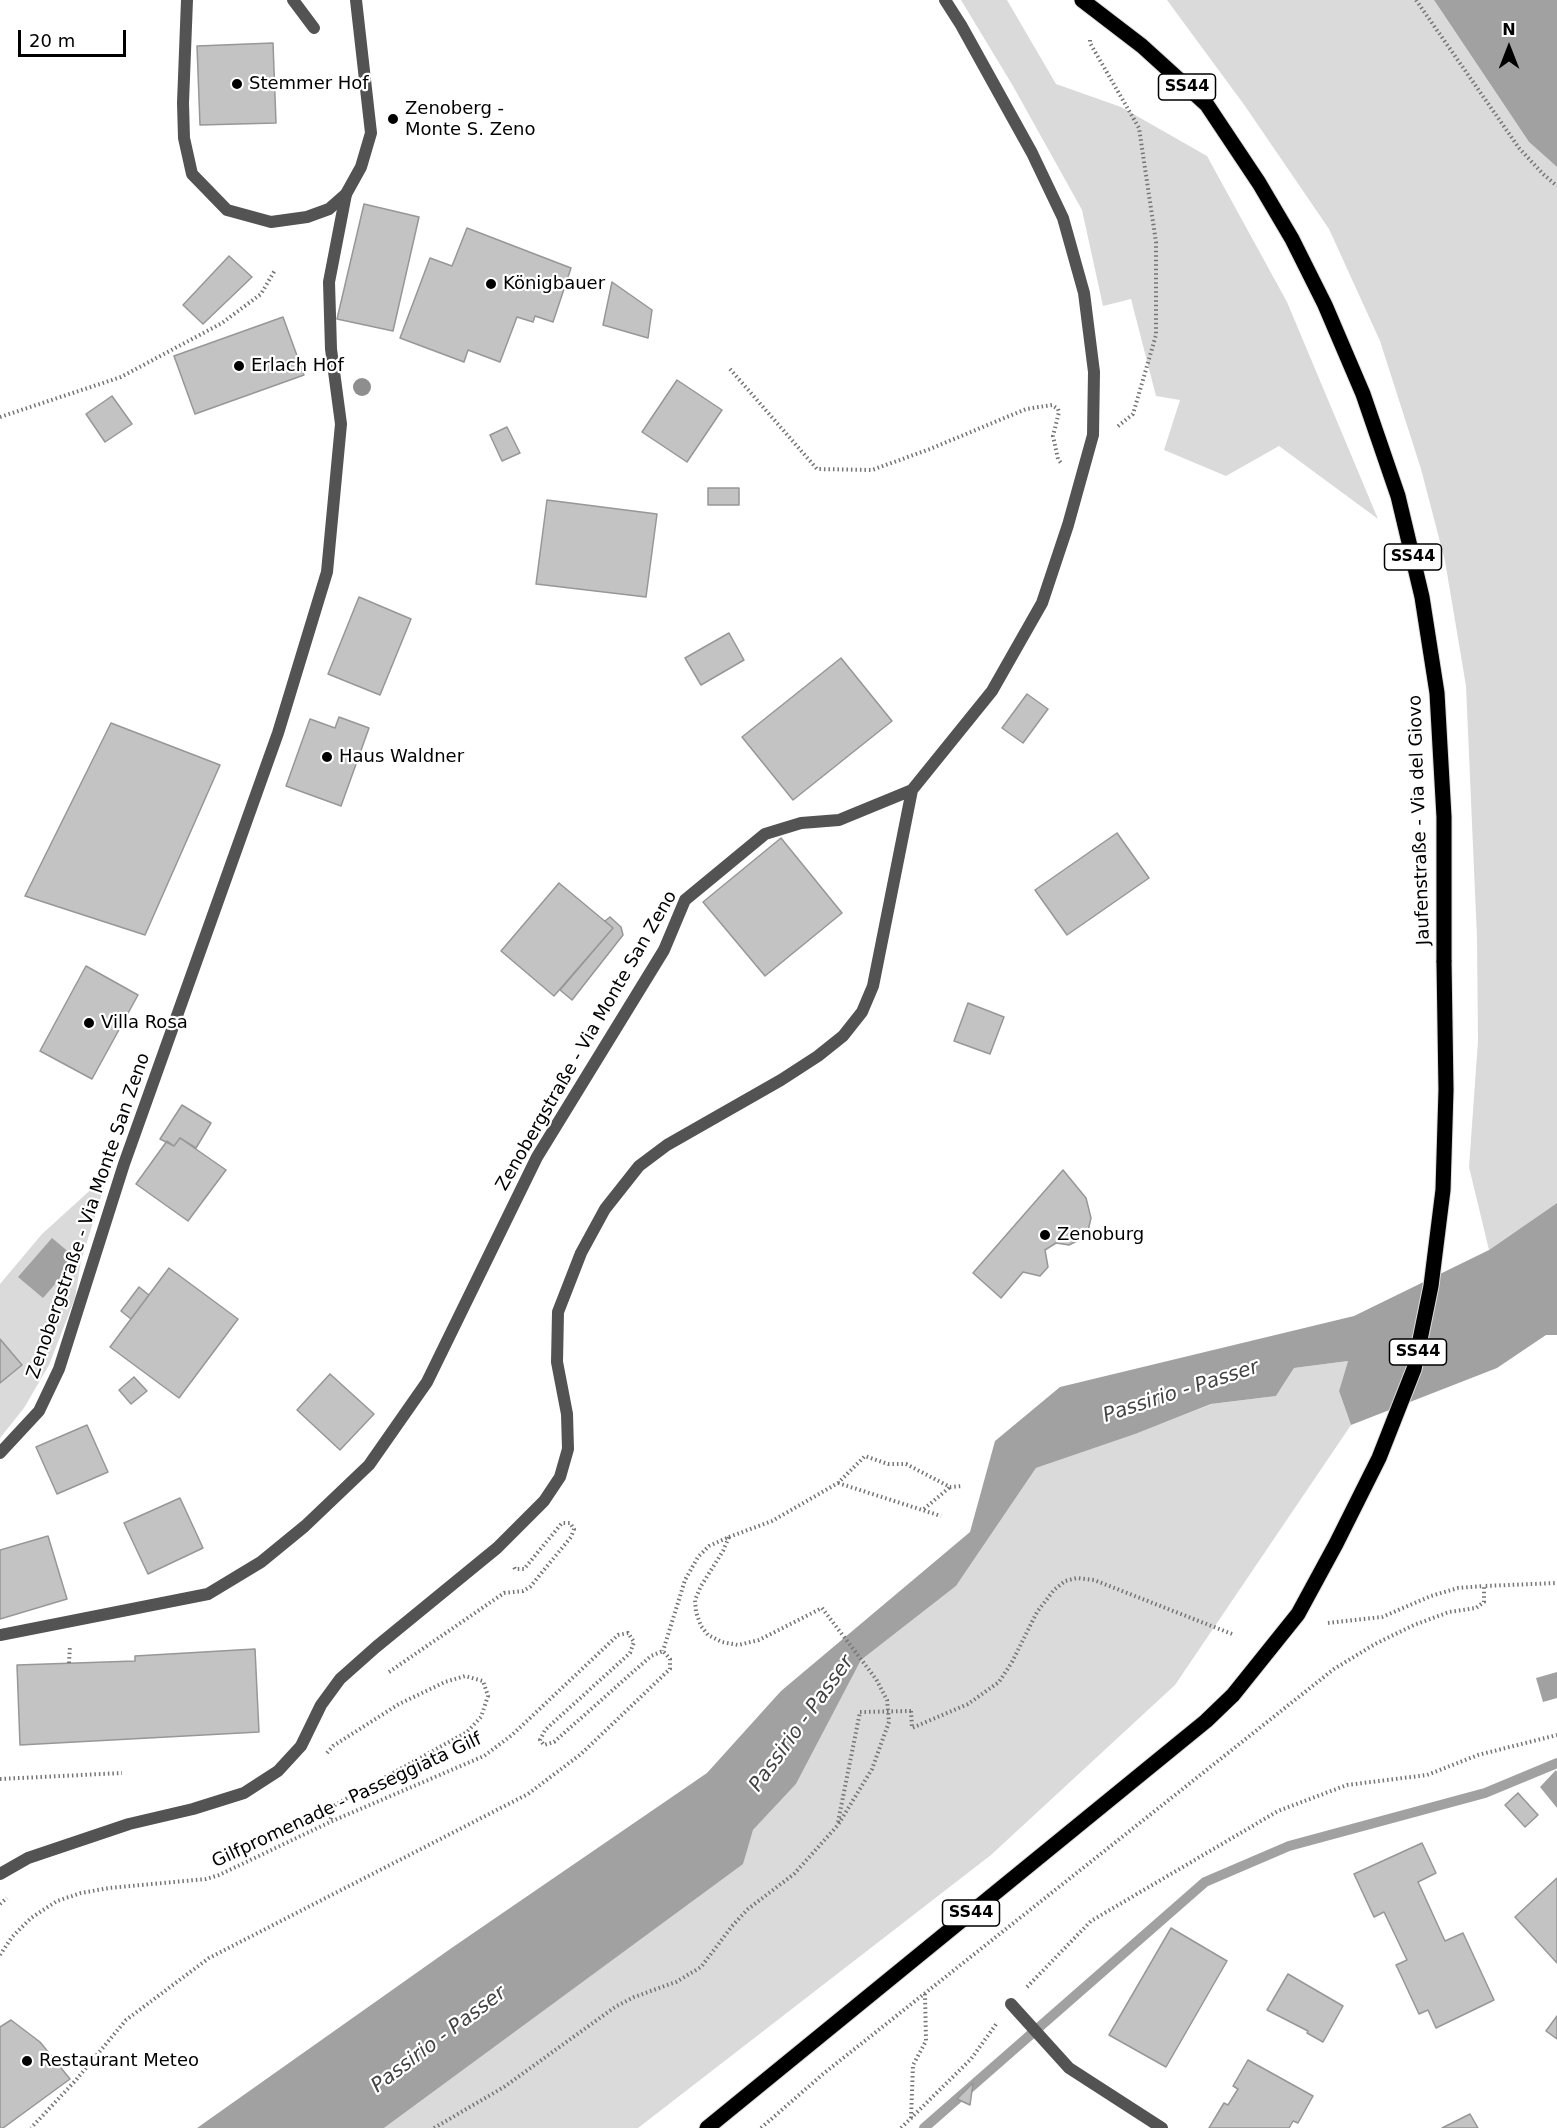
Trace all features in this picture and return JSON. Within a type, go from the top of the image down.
[{"type":"main road","name":"Jaufenstraße - Via del Giovo","points":[[706,2128],[1206,1721],[1233,1695],[1298,1614],[1379,1458],[1414,1369],[1431,1286],[1443,1190],[1446,1090],[1444,818],[1435,682],[1422,597],[1398,496],[1364,394],[1325,305],[1292,239],[1259,183],[1207,105],[1142,46],[1083,0]]},
{"type":"street","points":[[187,0],[184,138],[192,174],[227,210],[271,222],[307,217],[329,209],[346,194],[361,167],[371,133],[356,0]]},
{"type":"street","points":[[293,0],[314,28]]},
{"type":"street","name":"Zenobergstraße - Via Monte San Zeno","points":[[0,1874],[28,1858],[50,1850],[129,1824],[193,1809],[244,1792],[278,1771],[301,1746],[321,1705],[340,1679],[497,1548],[544,1501],[560,1477],[568,1449],[567,1414],[557,1362],[558,1312],[581,1253],[605,1209],[639,1166],[667,1145],[781,1080],[818,1056],[843,1036],[862,1012],[873,986],[912,790],[992,691],[1042,603],[1093,435],[1094,372],[1084,293],[1063,218],[1032,153],[945,0]]},
{"type":"street","name":"Zenobergstraße - Via Monte San Zeno","points":[[0,1453],[39,1412],[59,1369],[124,1164],[278,733],[327,572],[341,424],[331,349],[329,282],[346,194]]},
{"type":"street","name":"Zenobergstraße - Via Monte San Zeno","points":[[0,1635],[208,1594],[261,1562],[305,1526],[369,1465],[427,1382],[537,1157],[664,950],[685,900],[765,834],[801,824],[839,820],[912,790]]},
{"type":"street","points":[[1011,2004],[1070,2068],[1162,2128]]},
{"type":"path","points":[[1416,0],[1520,148],[1557,186]]},
{"type":"path","points":[[1093,435],[1120,426],[1133,414],[1155,335],[1156,254],[1139,128],[1090,43],[1095,10]]},
{"type":"path","points":[[0,417],[121,377],[222,323],[261,294],[275,270]]},
{"type":"path","points":[[730,369],[817,469],[872,470],[1026,410],[1052,405],[1059,412],[1053,436],[1058,459],[1063,465],[1083,472]]},
{"type":"path","points":[[31,2128],[76,2080],[126,2020],[209,1958],[528,1794],[581,1754],[670,1669],[670,1659],[663,1651],[685,1580],[698,1557],[709,1546],[772,1521],[838,1483],[865,1456],[888,1464],[906,1464],[950,1487],[962,1486]]},
{"type":"path","points":[[838,1483],[941,1516]]},
{"type":"path","points":[[924,1510],[950,1487]]},
{"type":"path","points":[[387,1673],[504,1593],[523,1591],[530,1587],[571,1537],[574,1529],[570,1523],[562,1523],[524,1569],[515,1569],[507,1551],[497,1548]]},
{"type":"path","points":[[434,2128],[504,2087],[615,2007],[634,1997],[676,1982],[701,1967],[748,1909],[794,1874],[838,1826],[872,1769],[889,1722],[887,1700],[876,1679],[822,1608],[759,1640],[738,1645],[722,1642],[708,1635],[701,1626],[695,1600],[700,1586],[723,1551],[729,1537]]},
{"type":"path","points":[[838,1826],[860,1712],[910,1711],[912,1728],[968,1704],[999,1682],[1012,1662],[1037,1612],[1054,1590],[1065,1581],[1077,1578],[1094,1580],[1232,1634]]},
{"type":"path","points":[[1328,1623],[1382,1617],[1431,1596],[1458,1588],[1557,1582]]},
{"type":"path","points":[[760,2128],[823,2074],[1334,1669],[1375,1644],[1414,1625],[1449,1612],[1476,1608],[1484,1602],[1485,1586]]},
{"type":"path","name":"Gilfpromenade - Passeggiata Gilf","points":[[0,1954],[12,1937],[31,1918],[57,1901],[81,1893],[109,1888],[206,1879],[219,1875],[330,1822],[484,1756],[512,1734],[618,1635],[628,1633],[634,1642],[630,1653],[545,1730],[540,1740],[544,1745],[554,1742],[651,1656],[663,1651]]},
{"type":"path","points":[[69,1663],[70,1638]]},
{"type":"path","points":[[901,2128],[971,2059],[1011,2004],[1091,1921],[1278,1811],[1347,1785],[1427,1775],[1478,1755],[1557,1735]]},
{"type":"path","points":[[332,1737],[333,1746]]},
{"type":"path","points":[[0,1779],[122,1773]]},
{"type":"path","points":[[911,2119],[913,2065],[926,2041],[925,1993]]},
{"type":"shaded area","points":[[961,0],[1007,0],[1056,84],[1121,107],[1207,156],[1287,302],[1378,519],[1279,446],[1226,476],[1164,450],[1180,400],[1156,396],[1131,299],[1103,306],[1082,210],[1013,86]]},
{"type":"shaded area","points":[[1167,0],[1434,0],[1529,142],[1557,167],[1557,1203],[1489,1250],[1469,1167],[1478,1041],[1477,938],[1466,686],[1445,561],[1421,469],[1380,341],[1329,229],[1245,106]]},
{"type":"shaded area","points":[[108,1174],[81,1261],[75,1298],[49,1365],[24,1408],[0,1438],[0,1284],[42,1234]]},
{"type":"shaded area","points":[[1348,1361],[1339,1391],[1351,1425],[1175,1685],[991,1855],[638,2128],[384,2128],[742,1864],[753,1830],[796,1784],[861,1660],[956,1586],[1036,1468],[1212,1404],[1276,1396],[1294,1368]]},
{"type":"water","points":[[1434,0],[1557,0],[1557,167],[1529,142]]},
{"type":"water","name":"Passirio - Passer","points":[[1557,1203],[1557,1335],[1546,1335],[1497,1368],[1351,1425],[1339,1391],[1348,1361],[1294,1368],[1276,1396],[1211,1404],[1135,1434],[1036,1468],[956,1586],[861,1660],[796,1784],[753,1830],[743,1864],[384,2128],[197,2128],[453,1947],[707,1773],[781,1691],[970,1532],[995,1441],[1060,1387],[1354,1316],[1489,1250]]},
{"type":"water","points":[[52,1238],[77,1259],[43,1298],[18,1277]]},
{"type":"water","points":[[1557,1672],[1557,1698],[1543,1702],[1536,1678]]},
{"type":"water","points":[[1556,1770],[1557,1772],[1557,1808],[1540,1787]]},
{"type":"building","name":"Stemmer Hof","points":[[273,43],[276,123],[200,125],[197,46]]},
{"type":"building","points":[[364,204],[419,217],[393,331],[337,319]]},
{"type":"building","points":[[467,228],[571,268],[553,322],[535,316],[533,322],[517,317],[500,362],[468,350],[464,362],[400,338],[430,258],[452,266]]},
{"type":"building","points":[[229,256],[252,277],[203,324],[183,305]]},
{"type":"building","points":[[612,282],[652,310],[648,338],[603,325]]},
{"type":"building","name":"Erlach Hof","points":[[283,317],[304,375],[195,414],[174,356]]},
{"type":"building","points":[[677,380],[722,410],[687,462],[642,432]]},
{"type":"building","points":[[112,396],[132,424],[105,442],[86,414]]},
{"type":"building","points":[[507,427],[520,453],[502,461],[490,435]]},
{"type":"building","points":[[708,488],[739,488],[739,505],[708,505]]},
{"type":"building","points":[[547,500],[657,514],[646,597],[536,584]]},
{"type":"building","points":[[359,597],[411,619],[380,695],[328,674]]},
{"type":"building","points":[[729,633],[744,660],[701,685],[685,658]]},
{"type":"building","points":[[841,658],[892,721],[793,800],[742,737]]},
{"type":"building","points":[[1027,694],[1048,709],[1023,743],[1002,728]]},
{"type":"building","name":"Haus Waldner","points":[[339,717],[369,728],[341,806],[286,786],[310,719],[335,728]]},
{"type":"building","points":[[111,723],[220,765],[145,935],[25,896]]},
{"type":"building","points":[[1117,833],[1149,878],[1067,935],[1035,890]]},
{"type":"building","points":[[781,838],[842,913],[765,976],[703,902]]},
{"type":"building","points":[[559,883],[613,928],[554,996],[501,951]]},
{"type":"building","points":[[610,917],[621,927],[623,935],[572,1000],[560,990],[613,928],[605,921]]},
{"type":"building","name":"Villa Rosa","points":[[86,966],[138,995],[92,1079],[40,1051]]},
{"type":"building","points":[[968,1003],[1004,1017],[990,1054],[954,1041]]},
{"type":"building","points":[[182,1105],[211,1123],[196,1148],[180,1138],[174,1146],[160,1139]]},
{"type":"building","points":[[180,1138],[226,1170],[188,1221],[136,1184],[167,1141],[174,1146]]},
{"type":"building","name":"Zenoburg","points":[[1063,1170],[1086,1198],[1091,1218],[1088,1231],[1081,1239],[1069,1245],[1056,1243],[1045,1250],[1048,1267],[1040,1276],[1023,1272],[1001,1298],[973,1273]]},
{"type":"building","points":[[169,1268],[238,1319],[179,1398],[110,1347]]},
{"type":"building","points":[[139,1287],[149,1295],[131,1319],[121,1311]]},
{"type":"building","points":[[0,1339],[22,1365],[0,1383]]},
{"type":"building","points":[[330,1374],[374,1414],[340,1450],[297,1410]]},
{"type":"building","points":[[134,1377],[147,1391],[131,1404],[119,1390]]},
{"type":"building","points":[[87,1425],[108,1472],[57,1494],[36,1447]]},
{"type":"building","points":[[180,1498],[203,1548],[148,1574],[124,1523]]},
{"type":"building","points":[[48,1536],[67,1599],[0,1619],[0,1550]]},
{"type":"building","points":[[255,1649],[259,1732],[20,1745],[17,1665],[135,1661],[135,1656]]},
{"type":"building","points":[[1518,1793],[1538,1815],[1525,1827],[1505,1805]]},
{"type":"building","points":[[1422,1843],[1436,1873],[1418,1882],[1445,1941],[1463,1933],[1494,2000],[1436,2028],[1428,2010],[1419,2014],[1396,1965],[1407,1960],[1384,1912],[1374,1917],[1354,1874]]},
{"type":"building","points":[[1557,1878],[1557,1963],[1515,1917]]},
{"type":"building","points":[[1171,1928],[1227,1961],[1166,2067],[1109,2035]]},
{"type":"building","points":[[1288,1974],[1343,2006],[1323,2042],[1307,2033],[1308,2031],[1267,2010]]},
{"type":"building","points":[[1557,2016],[1557,2039],[1546,2031]]},
{"type":"building","name":"Restaurant Meteo","points":[[11,2020],[40,2042],[70,2079],[0,2128],[0,2027]]},
{"type":"building","points":[[1248,2060],[1313,2096],[1298,2123],[1293,2121],[1289,2128],[1209,2128],[1224,2103],[1228,2105],[1238,2089],[1233,2086]]},
{"type":"building","points":[[973,2083],[970,2105],[957,2099]]},
{"type":"building","points":[[1470,2114],[1478,2128],[1442,2128]]},
{"type":"waterway","points":[[924,2128],[1205,1882],[1289,1846],[1485,1793],[1557,1763]]},
{"type":"place","name":"Stemmer Hof","points":[[237,84]]},
{"type":"place","name":"Zenoberg - Monte S. Zeno","points":[[393,119]]},
{"type":"place","name":"Königbauer","points":[[491,284]]},
{"type":"place","name":"Erlach Hof","points":[[239,366]]},
{"type":"place","name":"Haus Waldner","points":[[327,757]]},
{"type":"place","name":"Villa Rosa","points":[[89,1023]]},
{"type":"place","name":"Zenoburg","points":[[1045,1235]]},
{"type":"place","name":"Restaurant Meteo","points":[[27,2061]]}]
